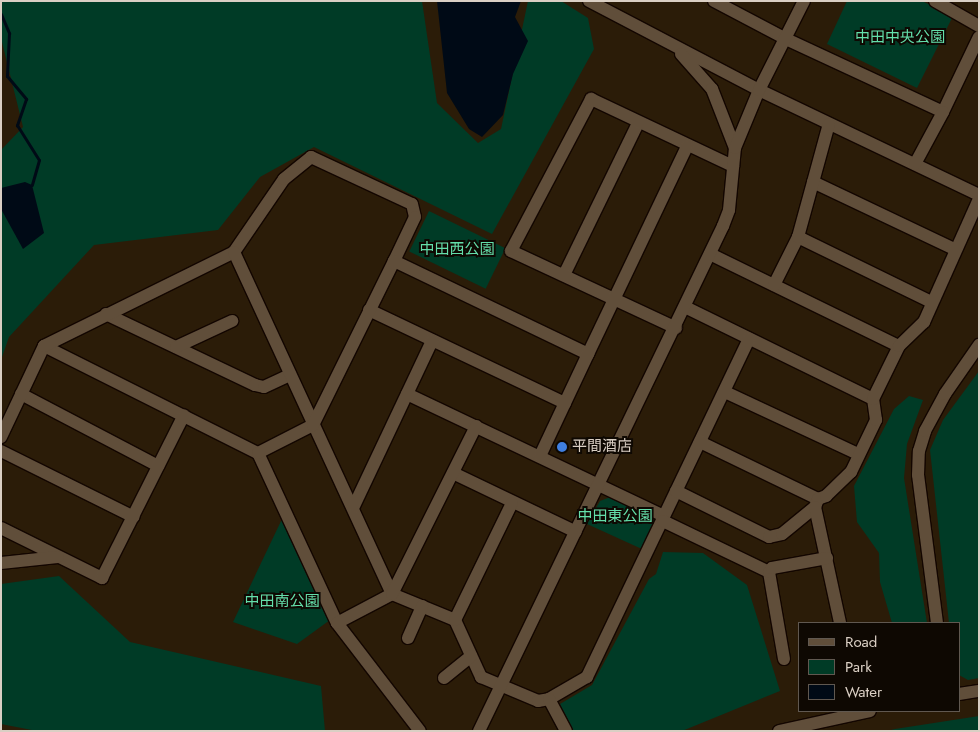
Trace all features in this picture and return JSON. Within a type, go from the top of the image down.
[{"type":"street","points":[[589,1],[759,90],[979,195]]},
{"type":"street","points":[[479,731],[676,328],[710,254],[729,210],[735,148],[759,90],[804,1]]},
{"type":"street","points":[[935,1],[979,26]]},
{"type":"street","points":[[721,3],[786,39],[943,112]]},
{"type":"street","points":[[915,164],[979,38]]},
{"type":"street","points":[[672,46],[712,89],[735,148]]},
{"type":"street","points":[[676,328],[511,250],[591,99],[686,146],[733,166]]},
{"type":"street","points":[[564,276],[638,122]]},
{"type":"street","points":[[774,285],[798,237],[829,124]]},
{"type":"street","points":[[540,456],[686,146]]},
{"type":"street","points":[[1,437],[44,346],[234,252],[284,179],[311,157],[412,204],[414,217],[313,425],[258,453]]},
{"type":"street","points":[[813,182],[954,250]]},
{"type":"street","points":[[676,491],[769,537],[782,534],[851,472],[876,420],[873,399],[899,346],[924,322],[954,250],[979,199]]},
{"type":"street","points":[[798,237],[931,302]]},
{"type":"street","points":[[234,252],[313,425],[354,506],[392,594],[455,620],[481,677],[538,701],[549,699],[587,677],[749,339]]},
{"type":"street","points":[[710,254],[899,346]]},
{"type":"street","points":[[394,260],[588,354]]},
{"type":"street","points":[[685,307],[873,399]]},
{"type":"street","points":[[369,310],[565,403]]},
{"type":"street","points":[[106,314],[255,385],[264,387],[290,375]]},
{"type":"street","points":[[176,347],[232,321]]},
{"type":"street","points":[[354,506],[432,341]]},
{"type":"street","points":[[937,622],[918,475],[918,451],[925,431],[945,394],[979,345]]},
{"type":"street","points":[[44,346],[184,414],[258,453],[338,623],[420,731]]},
{"type":"street","points":[[725,392],[858,454]]},
{"type":"street","points":[[21,394],[158,466]]},
{"type":"street","points":[[407,394],[599,484],[769,572]]},
{"type":"street","points":[[1,528],[102,578],[184,414]]},
{"type":"street","points":[[338,623],[392,594],[476,426]]},
{"type":"street","points":[[700,442],[817,503]]},
{"type":"street","points":[[1,451],[134,517]]},
{"type":"street","points":[[453,473],[576,532]]},
{"type":"street","points":[[455,620],[512,502]]},
{"type":"street","points":[[817,503],[840,622]]},
{"type":"street","points":[[1,563],[59,557]]},
{"type":"street","points":[[769,572],[772,568],[827,558]]},
{"type":"street","points":[[769,572],[784,659]]},
{"type":"street","points":[[408,638],[422,606]]},
{"type":"street","points":[[444,678],[471,656]]},
{"type":"street","points":[[960,694],[979,691]]},
{"type":"street","points":[[549,699],[566,731]]},
{"type":"street","points":[[779,731],[865,712]]},
{"type":"green space","points":[[1,1],[422,1],[437,103],[478,143],[501,129],[528,1],[561,1],[588,18],[594,49],[492,234],[314,147],[260,177],[218,230],[94,245],[9,337],[1,360],[1,150],[23,127],[1,38]]},
{"type":"green space","name":"中田中央公園","points":[[847,1],[922,1],[953,16],[917,88],[827,44]]},
{"type":"green space","name":"中田西公園","points":[[429,211],[505,248],[486,289],[409,251]]},
{"type":"green space","points":[[979,371],[979,678],[968,680],[960,676],[960,622],[949,622],[930,450],[943,420]]},
{"type":"green space","points":[[909,396],[923,400],[907,444],[904,478],[927,622],[892,622],[880,582],[879,553],[857,522],[854,486],[894,409]]},
{"type":"green space","name":"中田東公園","points":[[613,496],[651,515],[655,524],[644,550],[587,524],[600,501]]},
{"type":"green space","name":"中田南公園","points":[[282,519],[330,620],[297,644],[233,622]]},
{"type":"green space","points":[[663,552],[703,553],[747,585],[780,691],[682,731],[573,731],[560,704],[592,685],[649,579],[656,574]]},
{"type":"green space","points":[[59,576],[130,642],[321,686],[325,731],[37,731],[1,724],[1,584]]},
{"type":"green space","points":[[979,716],[979,731],[887,731],[895,729]]},
{"type":"water","points":[[437,1],[521,1],[515,17],[528,41],[513,74],[503,115],[482,137],[469,129],[447,93]]},
{"type":"water","points":[[25,182],[32,185],[44,233],[23,249],[1,209],[1,188]]},
{"type":"waterway","points":[[1,14],[9,33],[7,76],[26,99],[17,125],[39,160],[32,185]]},
{"type":"place","name":"平間酒店","points":[[562,447]]}]
